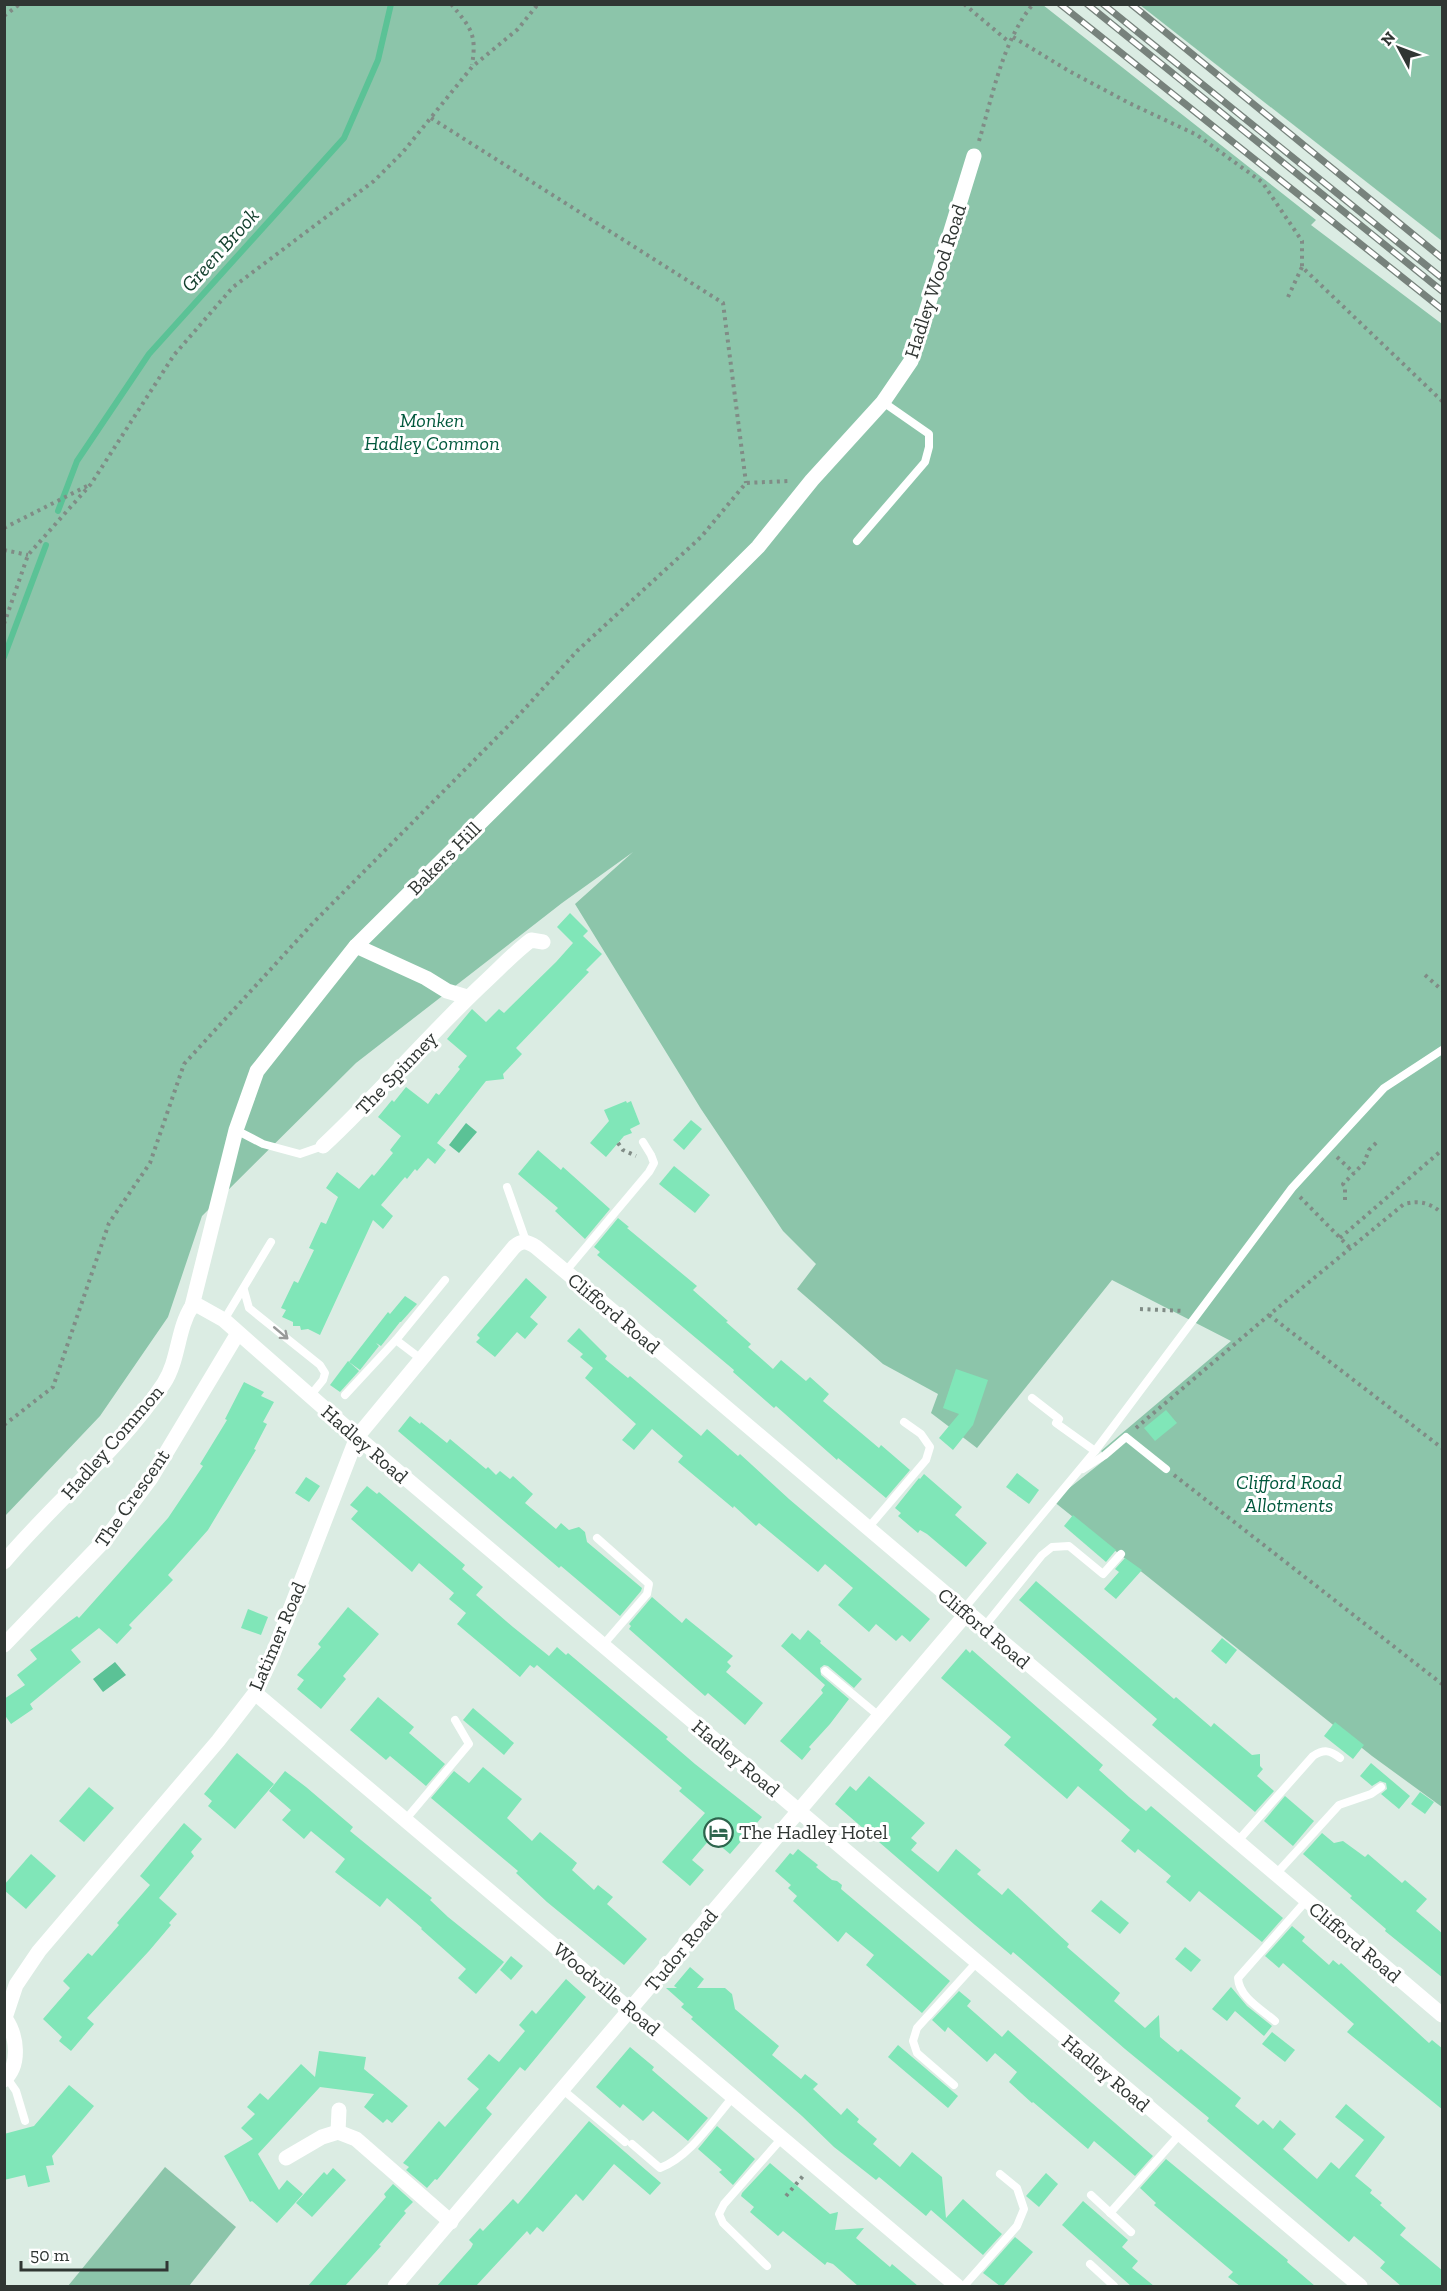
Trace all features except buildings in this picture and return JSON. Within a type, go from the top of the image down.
[{"type":"street","name":"Hadley Wood Road","points":[[812,480],[883,402],[911,361],[974,156]]},
{"type":"street","name":"Bakers Hill","points":[[192,1306],[236,1130],[258,1071],[356,946],[758,547],[812,480]]},
{"type":"street","name":"The Spinney","points":[[323,1146],[349,1122],[467,997],[531,940],[543,942]]},
{"type":"street","points":[[356,946],[426,978],[447,991],[467,997]]},
{"type":"street","name":"Clifford Road","points":[[526,1241],[566,1272],[1443,2015]]},
{"type":"street","name":"Latimer Road","points":[[6,2079],[15,2057],[16,2039],[5,2019],[10,1983],[133,1842],[255,1693],[271,1659],[357,1437],[514,1247],[526,1241]]},
{"type":"street","name":"Hadley Road","points":[[192,1306],[199,1306],[224,1320],[357,1437],[1360,2286]]},
{"type":"street","name":"Hadley Common","points":[[4,1562],[112,1446],[154,1397],[173,1364],[184,1322],[192,1306]]},
{"type":"street","name":"The Crescent","points":[[4,1645],[104,1541],[151,1478],[238,1334]]},
{"type":"street","name":"Tudor Road","points":[[404,2284],[451,2222],[965,1611]]},
{"type":"street","name":"Woodville Road","points":[[255,1693],[957,2286]]},
{"type":"street","points":[[338,2132],[339,2110]]},
{"type":"street","points":[[286,2158],[322,2137],[338,2132],[356,2139],[451,2222]]},
{"type":"lane","points":[[857,541],[925,462],[929,447],[929,434],[883,402]]},
{"type":"lane","points":[[965,1611],[1095,1451],[1292,1188],[1384,1088],[1443,1050]]},
{"type":"lane","points":[[236,1130],[263,1144],[300,1154],[323,1146]]},
{"type":"lane","points":[[566,1272],[650,1172],[654,1163],[643,1142]]},
{"type":"lane","points":[[507,1187],[526,1241]]},
{"type":"lane","points":[[224,1320],[271,1242]]},
{"type":"lane","points":[[345,1395],[396,1340],[445,1280]]},
{"type":"lane","points":[[244,1290],[249,1308],[320,1365],[325,1373],[323,1380],[310,1396]]},
{"type":"lane","points":[[396,1340],[421,1359]]},
{"type":"lane","points":[[1032,1398],[1059,1419],[1056,1423],[1095,1451]]},
{"type":"lane","points":[[867,1528],[926,1460],[930,1447],[921,1434],[904,1422]]},
{"type":"lane","points":[[1077,1473],[1105,1455],[1126,1437],[1167,1469]]},
{"type":"lane","points":[[597,1538],[649,1584],[647,1594],[603,1645]]},
{"type":"lane","points":[[984,1627],[1042,1556],[1053,1547],[1069,1546],[1103,1574],[1120,1554]]},
{"type":"lane","points":[[825,1671],[879,1716]]},
{"type":"lane","points":[[406,1819],[469,1744],[455,1720]]},
{"type":"lane","points":[[1237,1842],[1313,1756],[1321,1750],[1332,1752],[1340,1758]]},
{"type":"lane","points":[[1276,1874],[1339,1805],[1371,1794],[1381,1787]]},
{"type":"lane","points":[[1275,2021],[1248,1998],[1238,1986],[1238,1978],[1306,1900]]},
{"type":"lane","points":[[954,2085],[917,2053],[913,2041],[916,2028],[976,1962]]},
{"type":"lane","points":[[6,2079],[16,2091],[25,2121]]},
{"type":"lane","points":[[563,2090],[660,2168],[683,2155],[733,2097]]},
{"type":"lane","points":[[1110,2212],[1180,2134]]},
{"type":"lane","points":[[767,2266],[723,2223],[719,2214],[724,2204],[782,2138]]},
{"type":"lane","points":[[964,2286],[1017,2226],[1024,2209],[1017,2188],[1000,2174]]},
{"type":"lane","points":[[1091,2195],[1131,2232]]},
{"type":"lane","points":[[1090,2264],[1111,2285]]},
{"type":"path","points":[[4,16],[20,4]]},
{"type":"path","points":[[452,4],[470,27],[475,48],[472,67]]},
{"type":"path","points":[[4,624],[28,555],[91,483],[174,355],[233,287],[374,181],[403,152],[472,67],[518,29],[538,4]]},
{"type":"path","points":[[964,4],[1009,42]]},
{"type":"path","points":[[974,156],[1009,42],[1022,18],[1033,4]]},
{"type":"path","points":[[1013,37],[1099,87],[1197,135],[1262,182],[1302,241],[1302,267],[1288,297]]},
{"type":"path","points":[[431,118],[723,303],[746,483]]},
{"type":"path","points":[[1302,267],[1443,401]]},
{"type":"path","points":[[4,528],[91,483]]},
{"type":"path","points":[[4,550],[28,555]]},
{"type":"path","points":[[1425,975],[1443,990]]},
{"type":"path","points":[[1345,1200],[1343,1184],[1364,1163],[1368,1150],[1379,1140]]},
{"type":"path","points":[[1329,1148],[1354,1173]]},
{"type":"path","points":[[1340,1238],[1443,1150]]},
{"type":"path","points":[[1292,1188],[1350,1248]]},
{"type":"path","points":[[1126,1437],[1404,1204],[1416,1201],[1428,1203],[1443,1213]]},
{"type":"path","points":[[1140,1309],[1176,1312],[1203,1309]]},
{"type":"path","points":[[1269,1315],[1443,1448]]},
{"type":"path","points":[[1167,1469],[1443,1684]]},
{"type":"path","points":[[786,2196],[814,2164]]},
{"type":"green space","points":[[5,5],[1043,5],[1316,220],[1311,225],[1442,324],[1442,1807],[1372,1756],[1053,1501],[1107,1458],[1101,1451],[1231,1341],[1112,1280],[977,1448],[931,1413],[938,1394],[883,1364],[797,1289],[816,1264],[783,1231],[701,1109],[575,904],[633,852],[562,903],[356,1063],[202,1216],[168,1317],[100,1416],[5,1516]]},
{"type":"green space","points":[[1140,5],[1442,5],[1442,241]]},
{"type":"green space","points":[[165,2167],[236,2227],[189,2286],[68,2286]]},
{"type":"shaded area","points":[[466,1123],[477,1132],[459,1153],[449,1145]]},
{"type":"shaded area","points":[[115,1662],[126,1675],[103,1692],[93,1679]]},
{"type":"waterway","name":"Green Brook","points":[[58,511],[77,461],[149,354],[344,138],[378,60],[391,4]]},
{"type":"waterway","name":"Green Brook","points":[[4,657],[46,545]]},
{"type":"railway","points":[[1060,4],[1442,309]]},
{"type":"railway","points":[[1087,4],[1442,291]]},
{"type":"railway","points":[[1103,4],[1442,278]]},
{"type":"railway","points":[[1131,4],[1442,258]]},
{"type":"place","name":"The Hadley Hotel","points":[[718,1832]]},
{"type":"park label","name":"Monken Hadley Common","points":[[432,432]]},
{"type":"park label","name":"Clifford Road Allotments","points":[[1289,1494]]}]
